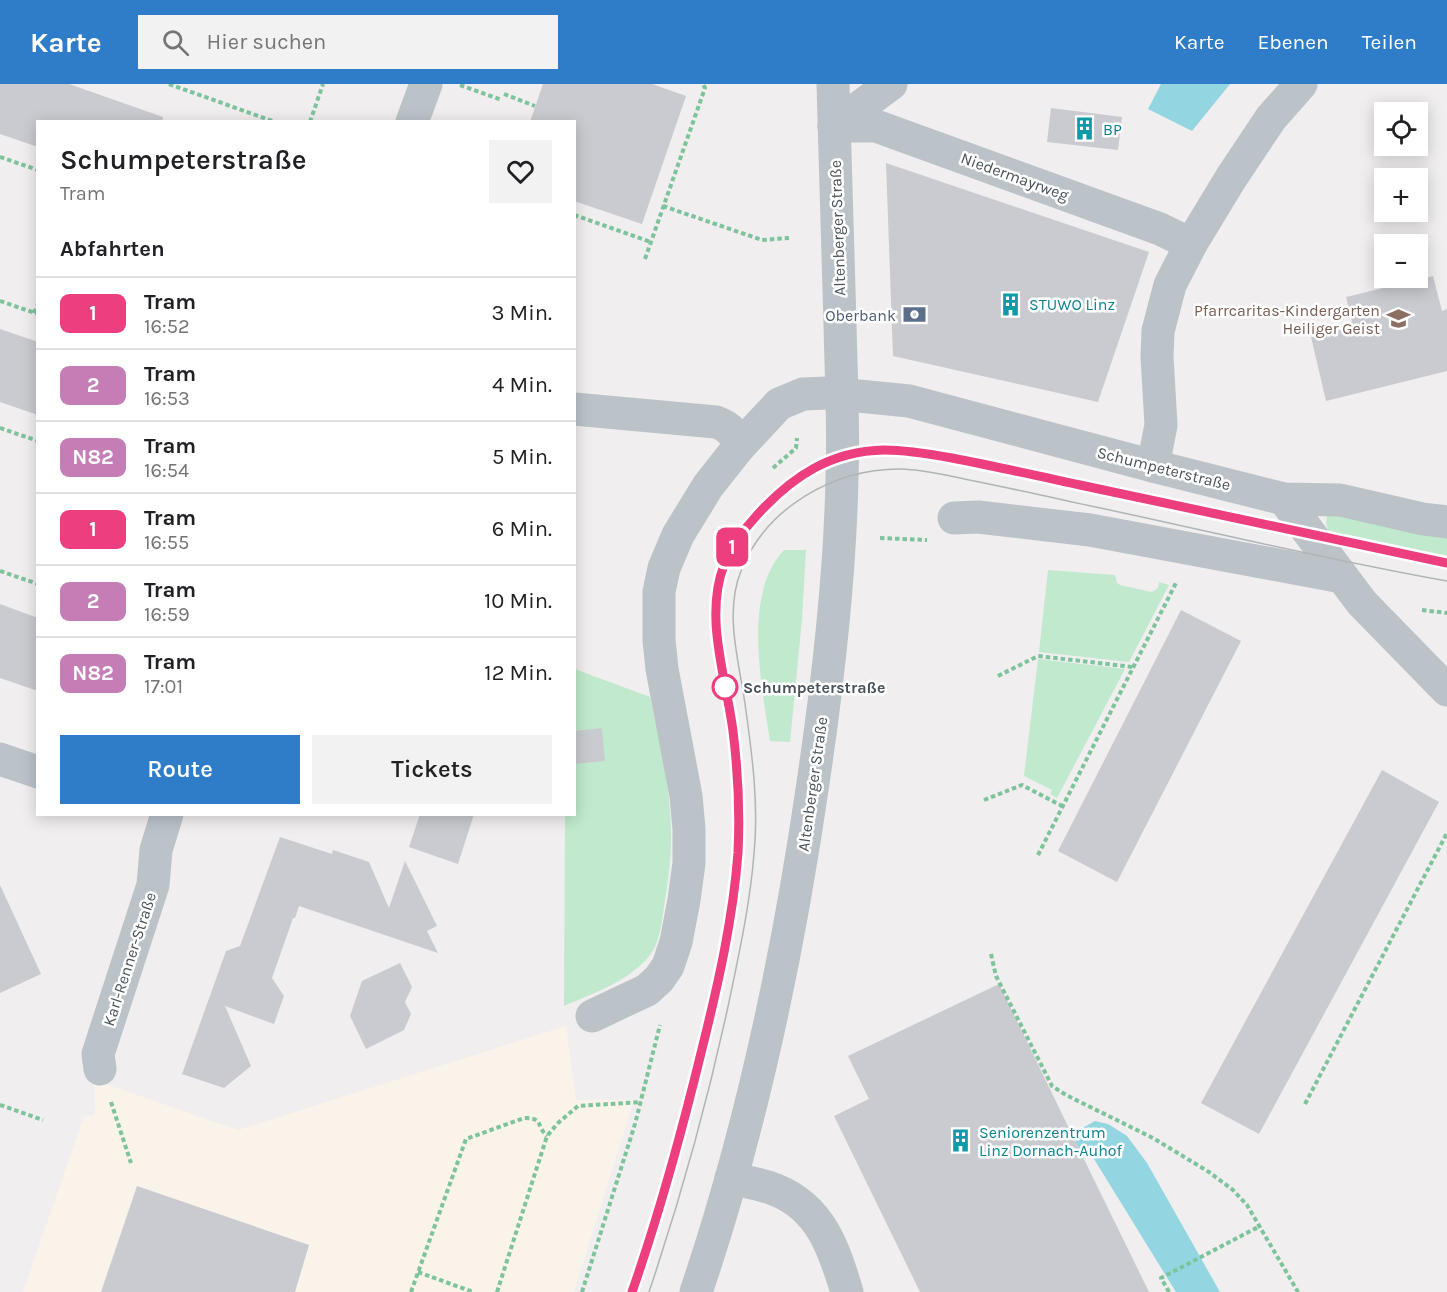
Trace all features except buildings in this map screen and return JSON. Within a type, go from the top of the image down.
[{"type":"street","points":[[413,120],[426,84]]},
{"type":"street","name":"Altenberger Straße","points":[[696,1292],[731,1178],[763,1055],[780,980],[802,861],[816,766],[832,621],[842,478],[842,394],[833,84]]},
{"type":"street","points":[[834,126],[891,84]]},
{"type":"street","points":[[1153,466],[1161,424],[1157,357],[1160,318],[1170,285],[1191,244],[1231,178],[1271,118],[1301,84]]},
{"type":"street","name":"Niedermayrweg","points":[[834,126],[876,126],[1160,228],[1191,244]]},
{"type":"street","name":"Schumpeterstraße","points":[[592,1016],[647,990],[668,966],[676,942],[688,862],[689,829],[683,775],[662,669],[659,640],[659,592],[664,568],[678,535],[708,486],[770,413],[788,399],[803,394],[842,394],[909,401],[1284,499],[1340,500],[1423,519],[1447,522]]},
{"type":"street","points":[[576,409],[716,422],[736,436],[738,448]]},
{"type":"street","points":[[1284,499],[1369,610],[1447,690]]},
{"type":"street","points":[[954,518],[978,517],[1090,530],[1186,546],[1342,577]]},
{"type":"street","points":[[0,759],[36,771]]},
{"type":"street","name":"Karl-Renner-Straße","points":[[100,1069],[98,1054],[153,885],[156,850],[164,816]]},
{"type":"street","points":[[731,1178],[776,1190],[800,1203],[824,1230],[838,1260],[847,1292]]},
{"type":"path","points":[[169,84],[269,120]]},
{"type":"path","points":[[311,120],[323,84]]},
{"type":"path","points":[[457,84],[502,100]]},
{"type":"path","points":[[645,259],[706,85]]},
{"type":"path","points":[[504,94],[535,106]]},
{"type":"path","points":[[0,157],[36,169]]},
{"type":"path","points":[[663,206],[762,240],[789,238]]},
{"type":"path","points":[[576,216],[651,242]]},
{"type":"path","points":[[0,301],[36,314]]},
{"type":"path","points":[[0,428],[36,440]]},
{"type":"path","points":[[0,571],[36,583]]},
{"type":"path","points":[[1038,855],[1181,573]]},
{"type":"path","points":[[998,676],[1038,656],[1133,667]]},
{"type":"path","points":[[984,800],[1022,785],[1064,807]]},
{"type":"path","points":[[1305,1104],[1447,832]]},
{"type":"path","points":[[991,954],[996,976],[1052,1086],[1153,1138],[1209,1172],[1233,1190],[1247,1205],[1298,1292]]},
{"type":"path","points":[[582,1292],[641,1102],[666,1003],[666,989],[659,979]]},
{"type":"path","points":[[100,1069],[131,1163]]},
{"type":"path","points":[[497,1292],[547,1136],[578,1106],[641,1102]]},
{"type":"path","points":[[0,1105],[42,1120]]},
{"type":"path","points":[[411,1292],[466,1139],[524,1118],[533,1118],[540,1122],[543,1133],[547,1136]]},
{"type":"path","points":[[1169,1292],[1161,1278],[1260,1226]]},
{"type":"path","points":[[418,1272],[472,1292]]},
{"type":"shaded area","points":[[566,1026],[576,1100],[634,1100],[574,1292],[23,1292],[84,1116],[95,1115],[94,1080],[238,1130]]},
{"type":"green space","points":[[1334,511],[1447,532],[1447,556],[1330,534],[1326,524],[1327,515]]},
{"type":"green space","points":[[784,550],[806,550],[790,742],[770,741],[758,642],[763,591],[771,569]]},
{"type":"green space","points":[[1048,570],[1115,575],[1120,585],[1152,592],[1158,588],[1159,582],[1169,585],[1129,662],[1039,652]]},
{"type":"green space","points":[[1038,659],[1125,669],[1057,798],[1050,794],[1052,790],[1024,776]]},
{"type":"green space","points":[[576,669],[650,697],[666,779],[671,849],[661,926],[656,945],[650,955],[632,973],[621,980],[564,1006],[565,816],[576,816]]},
{"type":"water","points":[[1161,84],[1230,84],[1192,131],[1148,109]]},
{"type":"water","points":[[1095,1121],[1108,1124],[1127,1136],[1147,1163],[1220,1292],[1176,1292],[1086,1146],[1079,1149],[1072,1134]]},
{"type":"tram line","points":[[632,1292],[676,1153],[720,973],[734,893],[738,853],[738,792],[733,731],[718,647],[716,626],[718,585],[724,565],[739,538],[771,500],[814,468],[847,455],[884,450],[913,452],[1005,469],[1447,563]]},
{"type":"tram line","name":"1","points":[[632,1292],[662,1200],[691,1097],[719,977],[729,925],[738,855],[738,785],[732,728],[720,654],[716,609],[718,588],[724,566],[737,539],[788,484],[805,473],[842,457],[886,450],[916,452],[994,466],[1447,563]]},
{"type":"tram line","points":[[649,1292],[703,1112],[729,1002],[752,873],[755,835],[754,779],[734,637],[736,587],[752,548],[785,510],[828,484],[852,476],[877,470],[919,470],[1447,581]]},
{"type":"place","name":"BP","points":[[1085,129]]},
{"type":"place","name":"STUWO Linz","points":[[1011,304]]},
{"type":"place","name":"Oberbank","points":[[914,315]]},
{"type":"place","name":"Pfarrcaritas-Kindergarten Heiliger Geist","points":[[1398,319]]},
{"type":"place","name":"Schumpeterstraße","points":[[725,687]]},
{"type":"place","name":"Seniorenzentrum Linz Dornach-Auhof","points":[[961,1141]]}]
